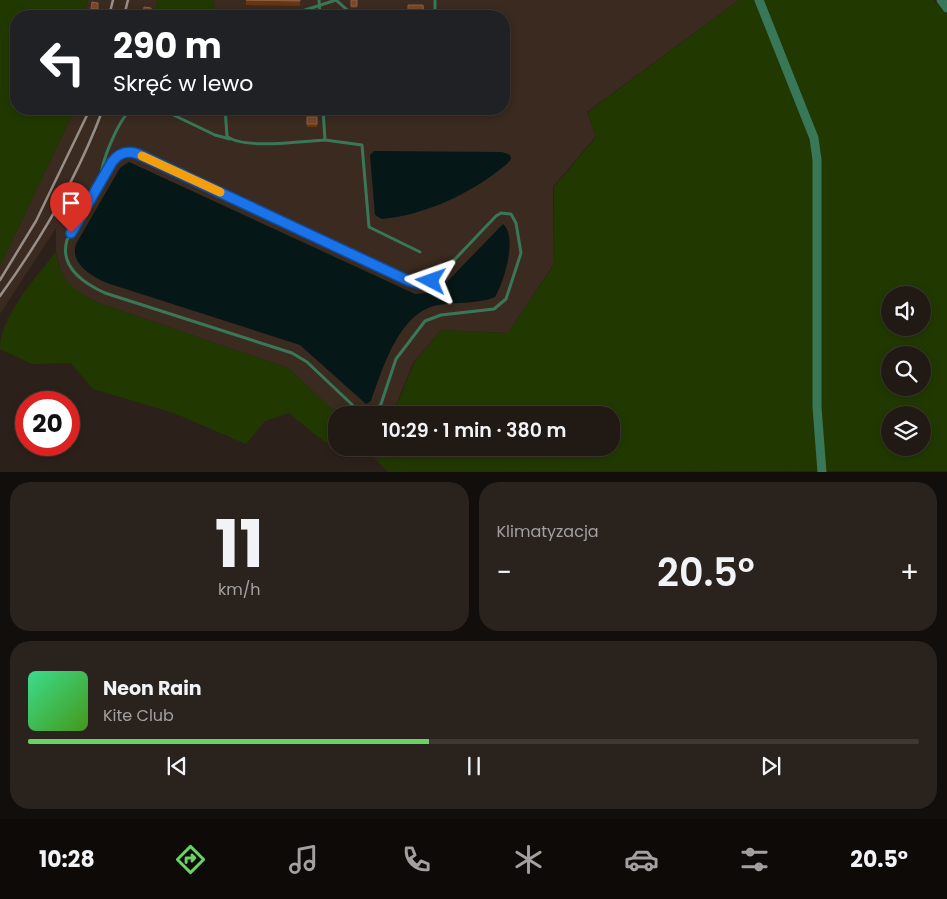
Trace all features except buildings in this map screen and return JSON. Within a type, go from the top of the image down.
[{"type":"street","points":[[759,0],[814,138],[817,160],[817,407],[822,472]]},
{"type":"street","points":[[941,0],[947,8]]},
{"type":"lane","points":[[319,0],[320,10]]},
{"type":"lane","points":[[308,10],[336,0],[347,10]]},
{"type":"lane","points":[[101,180],[102,169],[125,115]]},
{"type":"lane","points":[[173,115],[215,135],[250,143],[325,140],[362,145],[369,227],[420,252]]},
{"type":"lane","points":[[225,115],[225,131],[231,139]]},
{"type":"lane","points":[[323,115],[325,140]]},
{"type":"lane","points":[[353,406],[300,357],[105,293],[79,278],[68,263],[65,247],[101,180],[116,158],[124,152],[133,152],[409,281],[420,284],[431,281],[440,275],[496,216],[501,213],[511,214],[516,222],[521,253],[506,299],[494,309],[441,315],[425,321],[396,359],[379,406]]},
{"type":"shaded area","points":[[88,0],[157,0],[156,10],[85,9]]},
{"type":"shaded area","points":[[214,0],[739,0],[587,112],[596,136],[553,187],[553,265],[508,333],[441,330],[413,363],[396,406],[328,406],[288,368],[96,302],[69,286],[61,272],[56,252],[56,228],[0,314],[0,266],[72,115],[510,115],[510,10],[215,10]]},
{"type":"shaded area","points":[[374,151],[502,152],[510,155],[511,159],[494,174],[455,198],[412,214],[382,219],[375,215],[370,155]]},
{"type":"shaded area","points":[[129,162],[415,294],[429,293],[441,288],[503,224],[507,230],[509,249],[502,281],[495,297],[475,302],[438,305],[424,310],[413,318],[394,343],[371,401],[366,404],[300,345],[110,284],[90,274],[79,264],[76,258],[76,244],[120,168]]},
{"type":"green space","points":[[0,0],[88,0],[86,10],[10,10],[10,115],[72,115],[0,266]]},
{"type":"green space","points":[[157,0],[214,0],[215,10],[156,10]]},
{"type":"green space","points":[[739,0],[934,0],[947,14],[947,471],[388,472],[373,456],[620,456],[620,406],[397,406],[414,363],[441,330],[508,333],[553,266],[554,187],[596,137],[588,112]]},
{"type":"green space","points":[[56,252],[61,270],[68,283],[96,302],[288,368],[328,406],[328,443],[289,413],[265,421],[246,444],[174,413],[93,389],[71,363],[32,364],[0,349],[6,324],[29,285]]},
{"type":"railway","points":[[110,10],[113,0]]},
{"type":"railway","points":[[126,10],[128,0]]},
{"type":"railway","points":[[0,280],[36,221],[87,115]]},
{"type":"railway","points":[[0,296],[58,206],[101,115]]},
{"type":"slow traffic","points":[[142,156],[220,192]]},
{"type":"route","points":[[71,233],[112,162],[124,152],[133,152],[409,281],[420,284],[431,281]]}]
